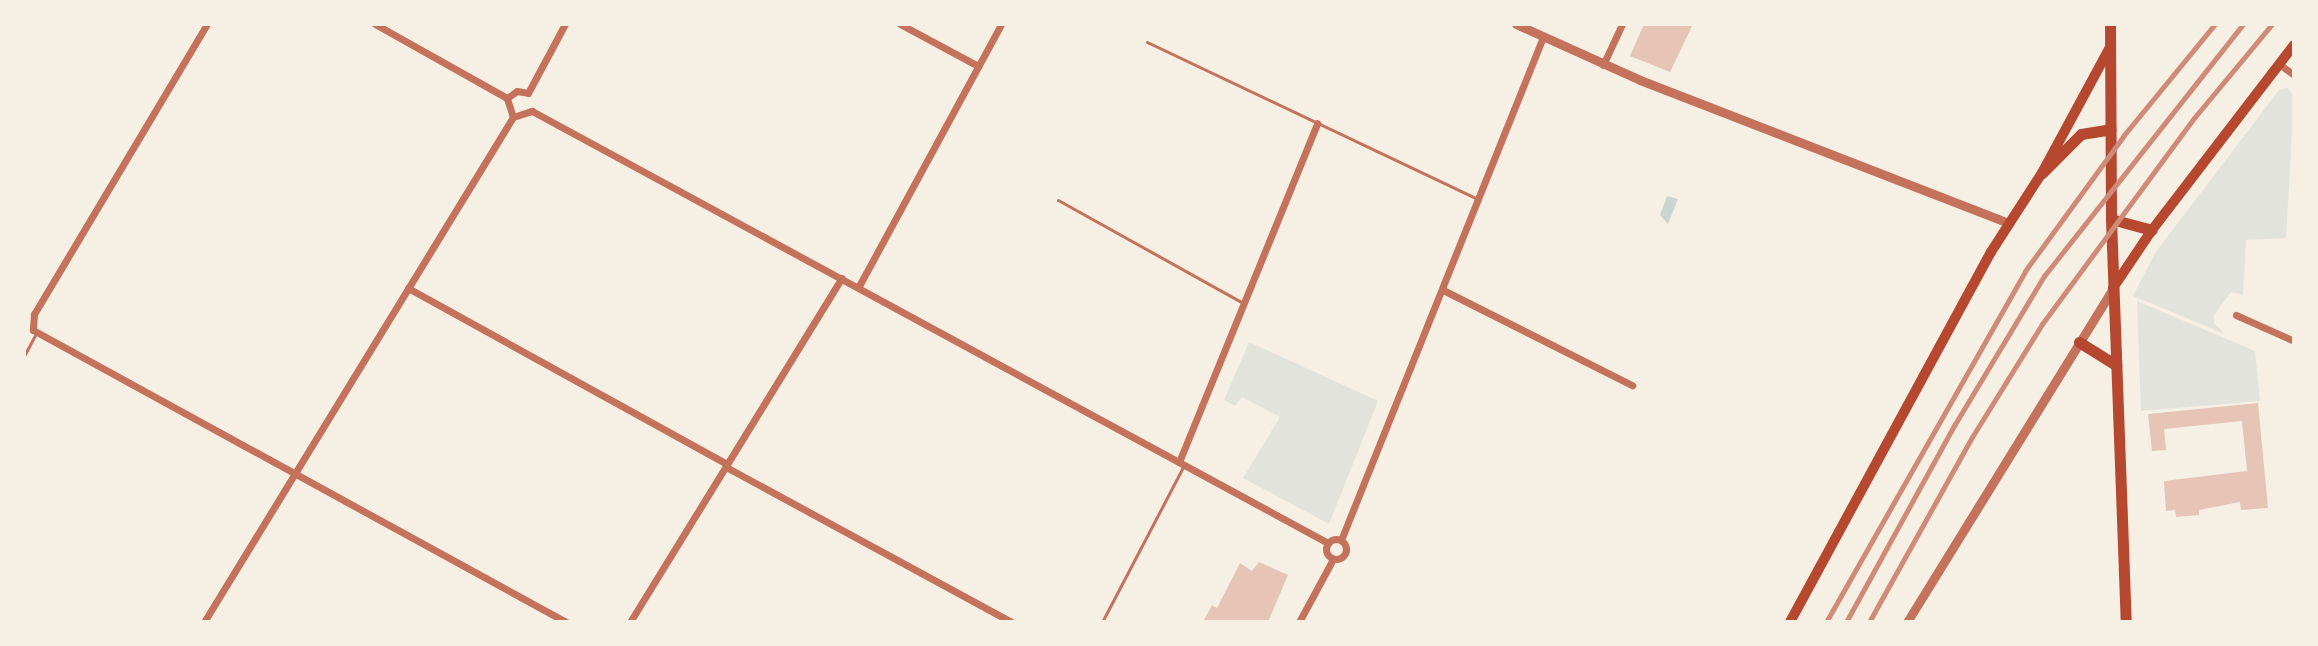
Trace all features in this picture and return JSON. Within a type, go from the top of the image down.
[{"type":"highway","points":[[2110,24],[2111,219],[2126,622]]},
{"type":"highway","points":[[2042,173],[2081,134],[2111,129]]},
{"type":"highway","points":[[2111,219],[2152,230]]},
{"type":"highway","points":[[2079,342],[2116,365]]},
{"type":"main road","points":[[2113,288],[2152,230],[2294,45]]},
{"type":"main road","points":[[1790,622],[2008,223],[2042,173],[2110,47]]},
{"type":"street","points":[[207,24],[34,314],[35,331],[566,622]]},
{"type":"street","points":[[375,24],[507,98],[513,117]]},
{"type":"street","points":[[532,111],[528,93],[565,24]]},
{"type":"street","points":[[900,24],[978,66]]},
{"type":"street","points":[[859,286],[1001,24]]},
{"type":"street","points":[[1516,24],[1603,65],[2008,223]]},
{"type":"street","points":[[1603,65],[1622,24]]},
{"type":"street","points":[[1299,622],[1333,559],[1345,555],[1341,540],[1543,37]]},
{"type":"street","points":[[2279,64],[2294,75]]},
{"type":"street","points":[[507,98],[517,91],[528,93]]},
{"type":"street","points":[[204,622],[513,117],[532,111],[1328,543],[1341,540]]},
{"type":"street","points":[[1182,464],[1317,123]]},
{"type":"street","points":[[630,622],[842,278]]},
{"type":"street","points":[[408,288],[1012,622]]},
{"type":"street","points":[[1907,622],[2113,288]]},
{"type":"street","points":[[1443,290],[1632,385]]},
{"type":"street","points":[[2236,315],[2294,341]]},
{"type":"street","points":[[1328,543],[1327,552],[1333,559]]},
{"type":"lane","points":[[1147,42],[1480,200]]},
{"type":"lane","points":[[1058,200],[1244,304]]},
{"type":"lane","points":[[24,356],[35,331]]},
{"type":"lane","points":[[1102,622],[1182,464]]},
{"type":"shaded area","points":[[2288,88],[2294,97],[2286,238],[2246,240],[2243,295],[2231,292],[2214,315],[2214,323],[2225,334],[2133,296],[2155,253],[2279,90]]},
{"type":"shaded area","points":[[1667,196],[1678,199],[1668,224],[1660,215]]},
{"type":"shaded area","points":[[2137,301],[2255,351],[2260,401],[2141,411]]},
{"type":"shaded area","points":[[1249,342],[1378,401],[1329,524],[1243,478],[1280,417],[1242,397],[1235,406],[1224,400]]},
{"type":"building","points":[[1644,24],[1693,24],[1670,72],[1630,56]]},
{"type":"building","points":[[2258,403],[2268,508],[2241,510],[2240,502],[2199,510],[2199,515],[2176,517],[2175,510],[2166,511],[2164,481],[2247,471],[2242,421],[2164,429],[2166,450],[2152,451],[2148,414]]},
{"type":"building","points":[[1259,562],[1288,575],[1268,622],[1203,622],[1212,605],[1217,608],[1240,563],[1252,571]]},
{"type":"railway","points":[[1826,622],[2025,271],[2124,135],[2215,24]]},
{"type":"railway","points":[[1846,622],[1955,424],[2044,276],[2243,24]]},
{"type":"railway","points":[[1869,622],[1972,437],[2042,324],[2194,118],[2272,24]]}]
